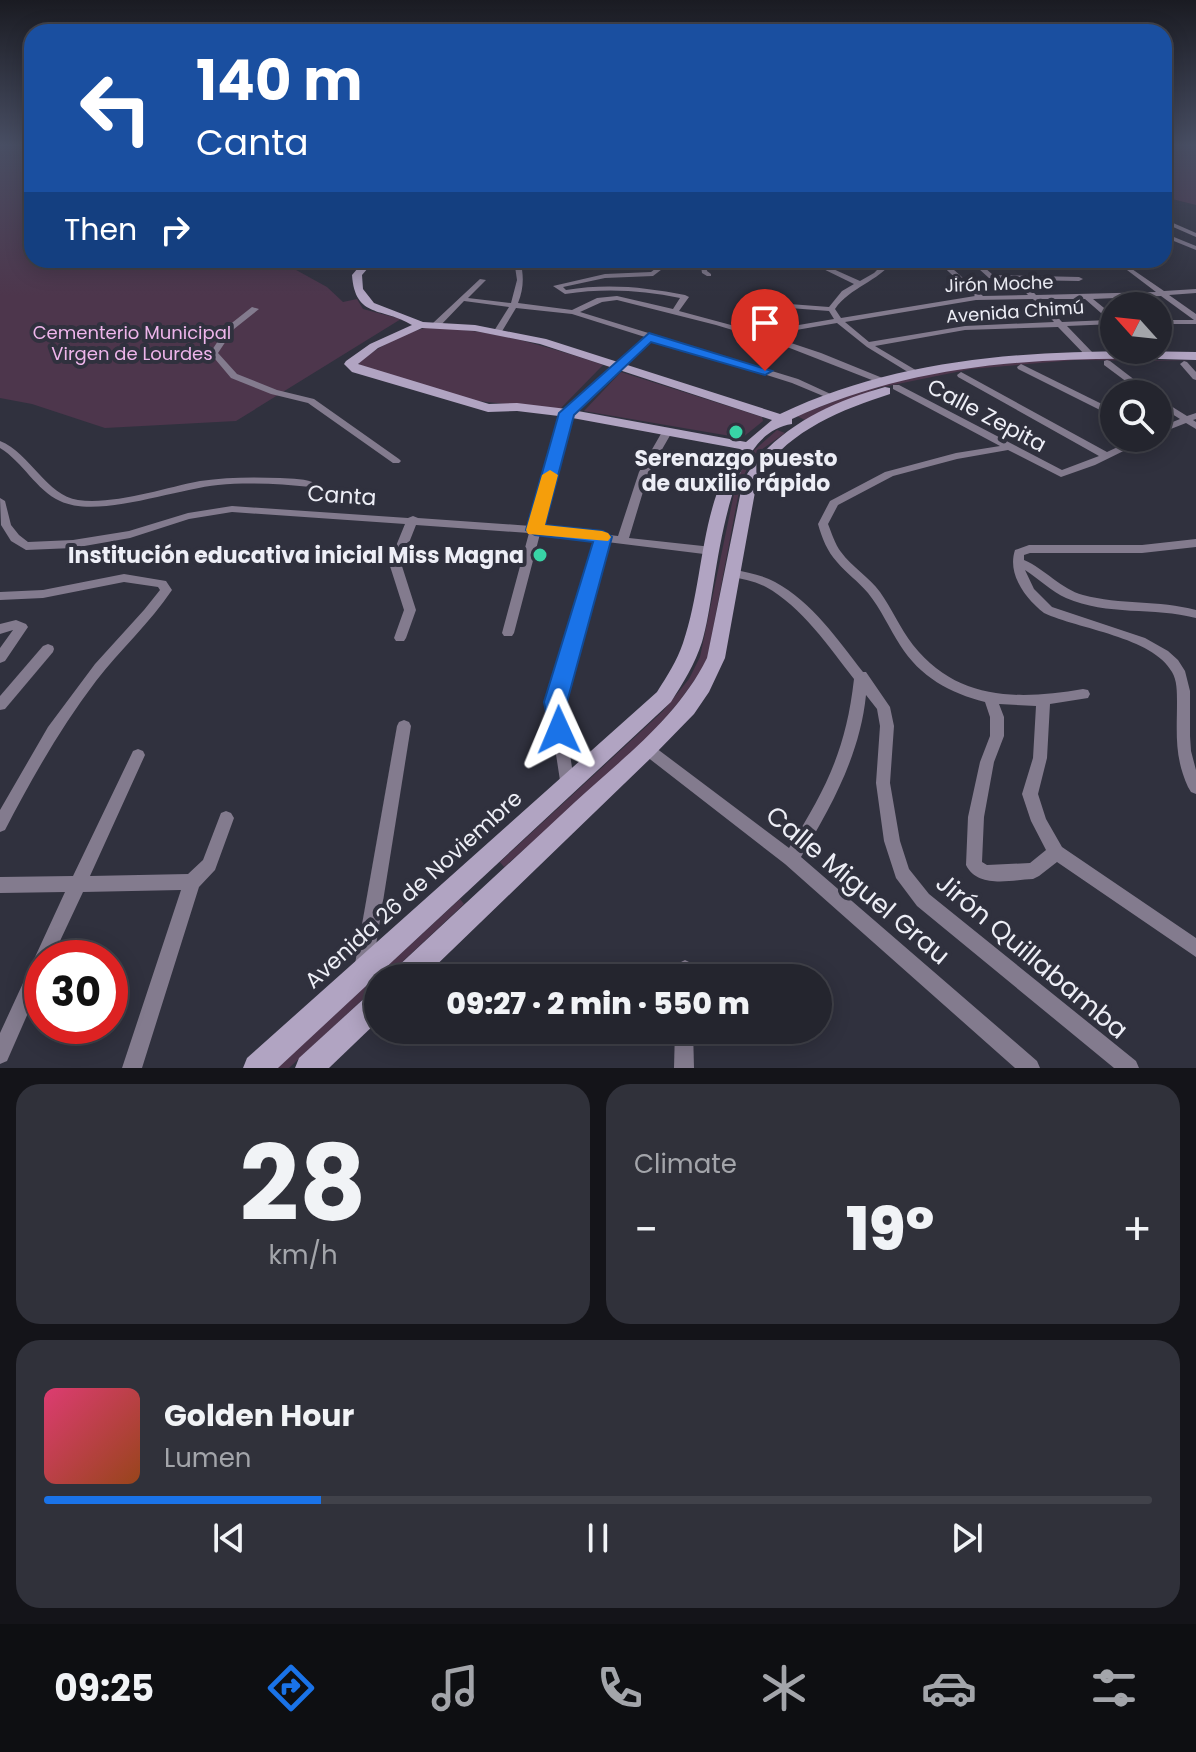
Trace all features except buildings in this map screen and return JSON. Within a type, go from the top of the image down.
[{"type":"main road","points":[[364,268],[357,275],[356,282],[369,307],[408,317],[420,325]]},
{"type":"main road","points":[[747,446],[567,413],[517,407],[488,408],[356,369],[350,364],[374,346],[420,325],[498,331],[617,365],[782,418],[803,428]]},
{"type":"main road","name":"Avenida 26 de Noviembre","points":[[419,964],[647,749],[687,708],[702,687],[716,658],[753,472],[769,451],[803,428],[889,384],[916,374],[997,360],[1090,355],[1192,361]]},
{"type":"main road","name":"Avenida 26 de Noviembre","points":[[1172,361],[1192,361]]},
{"type":"main road","name":"Avenida 26 de Noviembre","points":[[257,1068],[625,735],[681,675],[692,649],[724,495],[734,467],[747,446],[782,418],[831,396],[889,384],[1021,367],[1100,363]]},
{"type":"main road","points":[[472,873],[492,895]]},
{"type":"main road","points":[[309,1068],[364,1016]]},
{"type":"street","points":[[1172,224],[1196,235]]},
{"type":"street","points":[[1172,238],[1196,248]]},
{"type":"street","points":[[498,331],[515,303],[521,284],[518,268]]},
{"type":"street","points":[[661,268],[653,274],[605,276],[557,286],[565,292],[628,286],[687,298],[675,312]]},
{"type":"street","points":[[704,268],[709,275]]},
{"type":"street","points":[[826,268],[860,284]]},
{"type":"street","points":[[831,309],[844,290],[885,268]]},
{"type":"street","points":[[948,268],[981,298]]},
{"type":"street","points":[[980,268],[989,276],[1079,279]]},
{"type":"street","points":[[1129,269],[1163,291],[1196,320]]},
{"type":"street","points":[[1017,279],[1090,355]]},
{"type":"street","points":[[436,325],[482,280]]},
{"type":"street","name":"Jirón Moche","points":[[757,334],[981,298],[1087,297],[1196,291]]},
{"type":"street","points":[[1087,297],[1100,309]]},
{"type":"street","name":"Calle Zepita","points":[[573,312],[610,298],[785,342],[840,361],[889,384],[1061,474],[1107,456]]},
{"type":"street","points":[[462,299],[573,312],[795,381],[831,396]]},
{"type":"street","points":[[756,309],[776,305],[831,309]]},
{"type":"street","points":[[255,309],[237,320],[224,334],[214,353],[218,361],[249,384],[311,401],[396,461]]},
{"type":"street","points":[[831,309],[836,319],[916,374]]},
{"type":"street","points":[[1172,321],[1196,320]]},
{"type":"street","name":"Avenida Chimú","points":[[870,344],[965,328],[1100,321]]},
{"type":"street","points":[[779,330],[785,342]]},
{"type":"street","points":[[508,633],[567,413],[649,337]]},
{"type":"street","points":[[1192,361],[1196,377]]},
{"type":"street","points":[[1108,364],[1130,380]]},
{"type":"street","points":[[1021,367],[1100,407]]},
{"type":"street","points":[[961,375],[1107,456],[1115,452]]},
{"type":"street","points":[[1172,411],[1196,426]]},
{"type":"street","points":[[1172,424],[1196,416]]},
{"type":"street","points":[[623,539],[644,472],[667,432]]},
{"type":"street","points":[[0,444],[16,453],[53,492],[67,502],[139,497],[216,482],[276,480],[311,484]]},
{"type":"street","points":[[1010,447],[940,459],[889,474],[834,503],[823,524],[831,551],[873,590],[910,651],[942,680],[967,694],[990,698],[1043,702],[1083,694]]},
{"type":"street","name":"Canta","points":[[0,501],[6,525],[15,538],[26,546],[73,544],[130,534],[188,516],[232,509],[413,519],[623,539],[712,551]]},
{"type":"street","points":[[400,638],[410,610],[395,563],[413,519]]},
{"type":"street","points":[[568,787],[555,702],[603,537]]},
{"type":"street","points":[[1196,543],[1142,549],[1029,549],[1019,553],[1017,562],[1019,574],[1048,609],[1124,634],[1152,647],[1172,662],[1183,676],[1183,746],[1196,787]]},
{"type":"street","points":[[1017,562],[1031,567],[1049,584],[1082,599],[1166,606],[1196,614]]},
{"type":"street","name":"Jirón Quillabamba","points":[[733,573],[768,583],[790,597],[828,636],[883,707],[887,726],[883,783],[892,841],[902,873],[923,900],[1129,1068]]},
{"type":"street","points":[[0,596],[43,594],[124,578],[162,584],[166,590],[152,611],[91,677],[33,763],[0,825]]},
{"type":"street","points":[[0,629],[16,625],[22,627],[0,658]]},
{"type":"street","points":[[0,705],[48,649]]},
{"type":"street","points":[[791,859],[826,802],[851,745],[861,676]]},
{"type":"street","points":[[990,698],[997,717],[997,736],[987,762],[976,817],[974,865],[984,873],[1033,871],[1056,852]]},
{"type":"street","points":[[1043,702],[1040,758],[1030,794],[1039,821],[1056,852],[1196,948]]},
{"type":"street","points":[[362,972],[404,726]]},
{"type":"street","name":"Calle Miguel Grau","points":[[647,749],[791,859],[1030,1068]]},
{"type":"street","points":[[52,940],[138,755]]},
{"type":"street","points":[[132,1068],[192,882],[206,871],[226,818]]},
{"type":"street","points":[[0,885],[192,882]]},
{"type":"street","points":[[0,1054],[24,1002]]},
{"type":"street","points":[[684,1044],[684,1068]]},
{"type":"green space","name":"Cementerio Municipal Virgen de Lourdes","points":[[0,196],[24,196],[24,268],[293,268],[327,287],[343,302],[357,299],[363,309],[401,319],[236,421],[105,428],[32,404],[0,398]]},
{"type":"green space","points":[[1172,196],[1196,196],[1196,205],[1172,199]]},
{"type":"green space","points":[[425,328],[493,334],[603,365],[559,410],[469,400],[358,362],[390,342]]},
{"type":"green space","points":[[1072,358],[1100,359],[971,369],[878,388],[807,421],[797,416],[896,380],[971,367]]},
{"type":"green space","points":[[621,372],[762,417],[763,421],[742,438],[584,411]]},
{"type":"green space","points":[[777,430],[785,433],[754,455],[741,481],[707,660],[689,689],[614,770],[504,867],[500,862],[663,711],[689,679],[700,657],[737,479],[751,453]]},
{"type":"green space","points":[[460,899],[464,904],[400,964],[390,964]]},
{"type":"green space","points":[[364,988],[364,998],[289,1068],[277,1068]]},
{"type":"slow traffic","points":[[550,475],[535,530],[602,537]]},
{"type":"place","name":"Serenazgo puesto de auxilio rápido","points":[[736,432]]},
{"type":"place","name":"Institución educativa inicial Miss Magna","points":[[540,555]]},
{"type":"route","points":[[559,730],[555,702],[603,537],[535,530],[567,413],[649,337],[765,371]]}]
